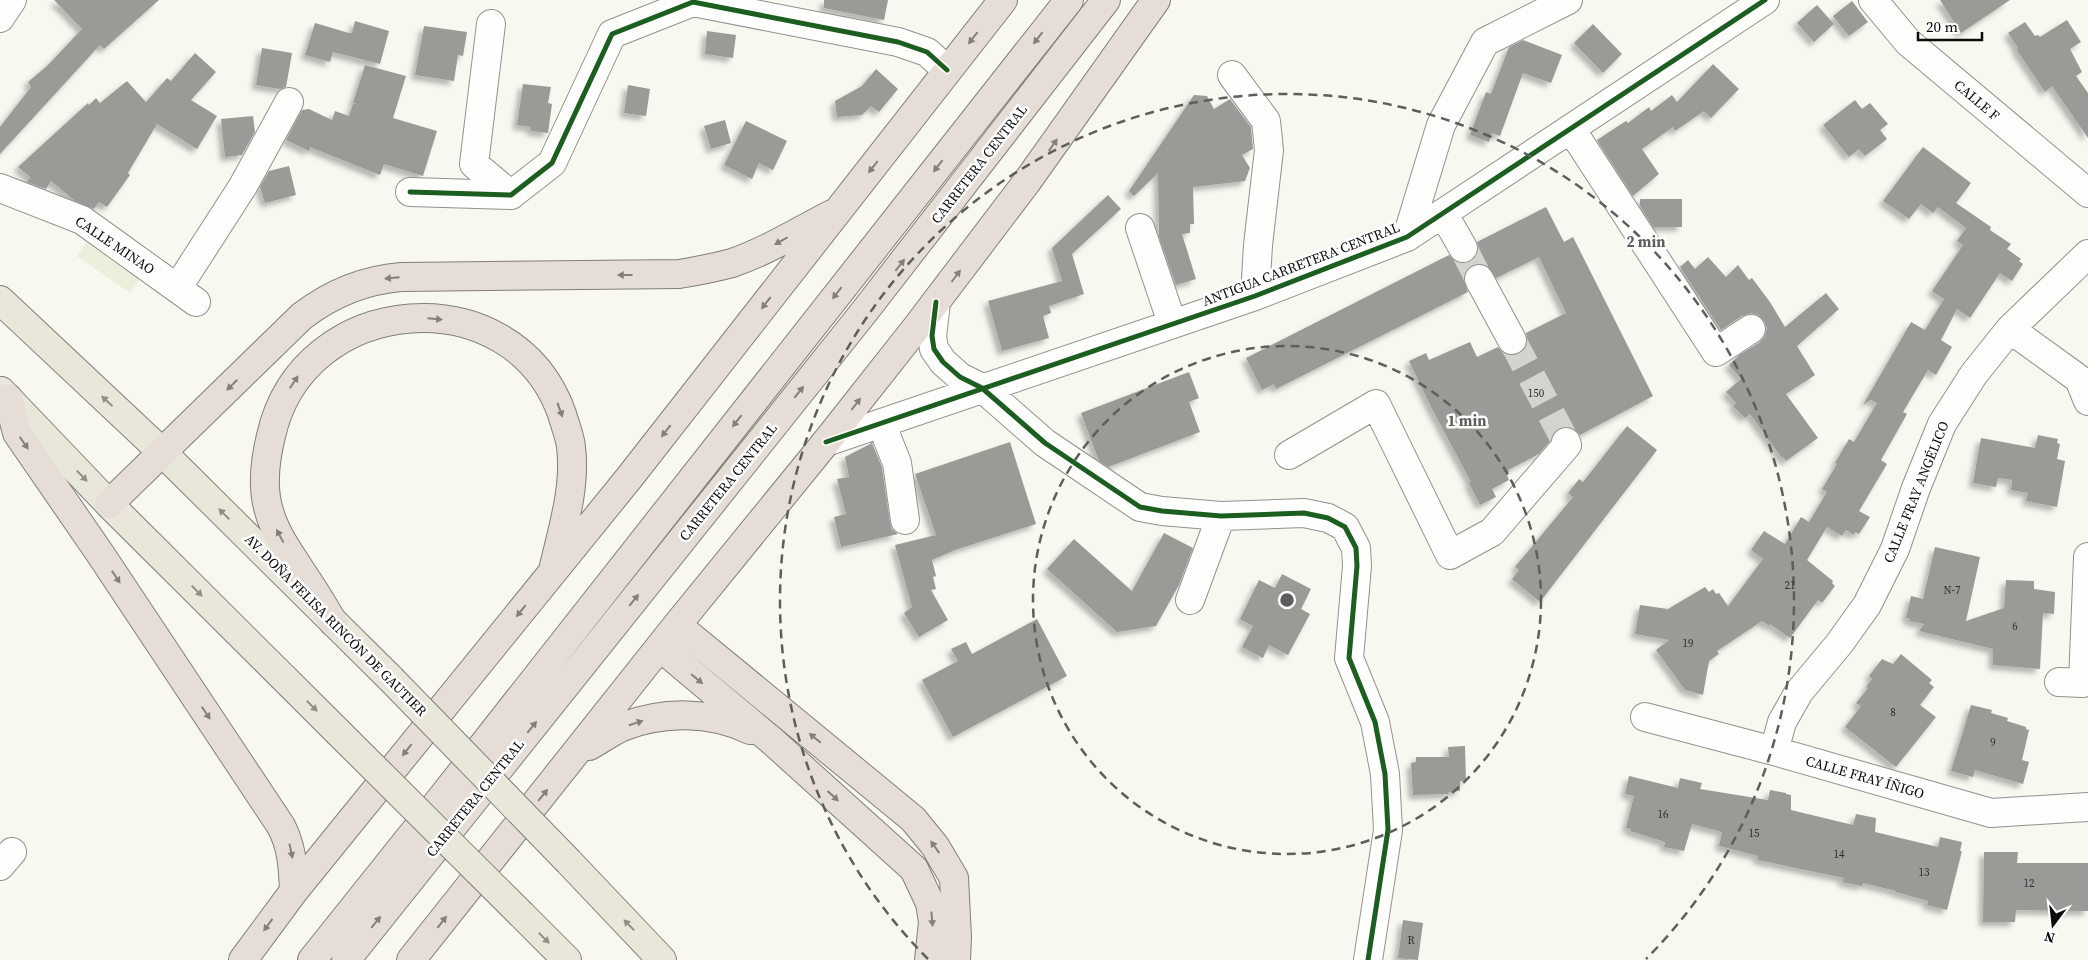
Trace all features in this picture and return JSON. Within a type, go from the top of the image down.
[{"type":"highway","points":[[243,960],[294,891],[552,573],[840,210],[1003,0]]},
{"type":"highway","name":"CARRETERA CENTRAL","points":[[312,960],[447,791],[1068,0]]},
{"type":"highway","name":"CARRETERA CENTRAL","points":[[346,960],[864,312],[1106,0]]},
{"type":"highway","points":[[411,960],[936,302],[1026,183],[1156,0]]},
{"type":"highway","points":[[109,504],[302,316],[325,300],[356,286],[385,278],[401,277],[679,274],[707,270],[777,244],[840,210]]},
{"type":"highway","points":[[333,622],[273,523],[266,497],[265,480],[268,448],[274,421],[285,397],[299,375],[314,358],[355,332],[392,320],[450,320],[478,329],[507,344],[533,366],[543,378],[557,402],[571,444],[572,456],[568,499],[552,573]]},
{"type":"highway","points":[[4,394],[17,433],[107,564],[281,826],[290,844],[294,891]]},
{"type":"highway","points":[[677,625],[913,819],[935,846],[954,878],[974,960]]},
{"type":"highway","points":[[660,647],[771,740],[914,869],[930,903],[933,922],[929,960]]},
{"type":"highway","points":[[577,753],[621,728],[668,716],[706,717],[735,723],[771,740]]},
{"type":"highway","points":[[954,878],[957,937],[956,960]]},
{"type":"main road","name":"AV. DOÑA FELISA RINCÓN DE GAUTIER","points":[[0,300],[163,453],[391,679],[662,960]]},
{"type":"main road","points":[[4,394],[109,504],[567,960]]},
{"type":"street","points":[[0,18],[12,0]]},
{"type":"street","points":[[1407,237],[1441,125],[1485,42],[1568,0]]},
{"type":"street","name":"ANTIGUA CARRETERA CENTRAL","points":[[826,442],[1255,296],[1407,237],[1765,0]]},
{"type":"street","name":"CALLE F","points":[[1873,0],[1908,42],[2088,193]]},
{"type":"street","points":[[410,192],[511,195],[552,163],[612,34],[693,1],[898,42],[927,52],[947,70]]},
{"type":"street","points":[[491,24],[474,164],[511,195]]},
{"type":"street","points":[[1232,75],[1266,121],[1269,150],[1258,245],[1255,296]]},
{"type":"street","name":"CALLE MINAO","points":[[0,188],[82,220],[187,294],[289,102]]},
{"type":"street","points":[[1571,129],[1716,352],[1751,329]]},
{"type":"street","points":[[1443,213],[1463,248]]},
{"type":"street","points":[[1140,228],[1172,323]]},
{"type":"street","name":"CALLE FRAY ANGÉLICO","points":[[1774,751],[1782,722],[1799,692],[1839,644],[1867,605],[1895,549],[1916,488],[1942,424],[1974,374],[2010,330],[2088,254]]},
{"type":"street","points":[[1479,279],[1512,340]]},
{"type":"street","points":[[936,302],[932,336],[934,349],[943,362],[960,377],[982,388],[1046,443],[1140,507],[1221,516],[1304,513],[1328,518],[1345,527],[1356,548],[1357,566],[1349,658],[1375,722],[1385,774],[1388,830],[1368,960]]},
{"type":"street","points":[[2010,330],[2079,380],[2088,401]]},
{"type":"street","points":[[1289,455],[1376,404],[1450,556],[1492,532],[1567,445],[1566,442]]},
{"type":"street","points":[[881,422],[896,463],[905,520]]},
{"type":"street","points":[[1190,600],[1221,516]]},
{"type":"street","points":[[2059,682],[2083,682],[2088,557]]},
{"type":"street","name":"CALLE FRAY ÍÑIGO","points":[[1645,717],[1991,812],[2088,807]]},
{"type":"green space","points":[[93,232],[147,269],[130,293],[77,256]]},
{"type":"building","points":[[54,0],[159,0],[104,49],[100,45],[0,154],[0,127],[31,87],[28,82],[47,66],[82,29]]},
{"type":"building","points":[[824,0],[888,0],[884,20],[824,8]]},
{"type":"building","points":[[1940,0],[2010,0],[1961,33]]},
{"type":"building","points":[[1852,1],[1868,22],[1849,36],[1833,16]]},
{"type":"building","points":[[1817,5],[1834,24],[1814,42],[1797,23]]},
{"type":"building","points":[[2067,20],[2081,42],[2070,49],[2082,72],[2076,76],[2088,93],[2088,138],[2052,86],[2045,92],[2016,49],[2018,48],[2008,33],[2025,22],[2035,36],[2038,35],[2040,37]]},
{"type":"building","points":[[355,21],[389,31],[380,64],[333,52],[330,62],[305,55],[315,23],[352,33]]},
{"type":"building","points":[[1593,24],[1622,54],[1603,73],[1574,43]]},
{"type":"building","points":[[424,26],[467,32],[463,56],[458,55],[454,81],[415,75]]},
{"type":"building","points":[[707,31],[736,35],[733,58],[705,54]]},
{"type":"building","points":[[1523,40],[1562,55],[1551,83],[1523,73],[1500,136],[1492,133],[1489,142],[1470,135],[1486,92],[1491,94],[1509,47]]},
{"type":"building","points":[[262,48],[292,53],[286,87],[280,89],[256,85]]},
{"type":"building","points":[[195,53],[216,72],[191,100],[217,116],[197,149],[157,124],[128,173],[130,175],[107,207],[99,202],[94,209],[75,201],[51,181],[46,189],[27,182],[30,177],[18,167],[88,103],[89,105],[96,98],[100,103],[127,81],[146,102],[167,78],[171,81]]},
{"type":"building","points":[[1713,64],[1739,89],[1711,118],[1704,111],[1675,131],[1673,127],[1642,149],[1659,174],[1633,196],[1597,140],[1626,121],[1628,123],[1649,107],[1651,111],[1672,95],[1677,102]]},
{"type":"building","points":[[365,65],[406,76],[393,118],[437,131],[423,176],[384,164],[380,175],[310,147],[309,151],[286,140],[302,110],[309,109],[332,120],[335,111],[349,116],[353,104],[357,104],[353,103]]},
{"type":"building","points":[[876,69],[898,89],[879,112],[871,106],[862,115],[837,117],[835,101],[862,86]]},
{"type":"building","points":[[523,84],[551,87],[548,103],[552,104],[548,133],[531,131],[531,127],[517,125]]},
{"type":"building","points":[[628,85],[650,89],[646,116],[624,113]]},
{"type":"building","points":[[1194,95],[1207,96],[1214,109],[1230,99],[1251,127],[1253,149],[1242,155],[1250,168],[1245,181],[1193,187],[1194,224],[1190,224],[1190,233],[1182,234],[1196,279],[1176,285],[1159,237],[1158,173],[1134,196],[1129,191]]},
{"type":"building","points":[[1855,100],[1862,109],[1870,103],[1888,124],[1880,130],[1887,139],[1865,156],[1859,149],[1849,157],[1823,125]]},
{"type":"building","points":[[253,116],[255,132],[242,155],[225,157],[221,119]]},
{"type":"building","points":[[725,120],[731,143],[711,149],[704,126]]},
{"type":"building","points":[[746,121],[787,141],[773,170],[759,163],[752,179],[724,165]]},
{"type":"building","points":[[1923,147],[1971,183],[1956,203],[1991,227],[1990,230],[2011,244],[2007,249],[2021,259],[2019,261],[2023,264],[2012,281],[2000,273],[1970,318],[1957,309],[1941,340],[1952,347],[1936,375],[1928,370],[1903,412],[1907,414],[1881,460],[1887,464],[1859,511],[1870,517],[1859,534],[1855,532],[1854,535],[1846,530],[1842,536],[1827,527],[1807,560],[1833,581],[1832,583],[1835,586],[1822,603],[1818,600],[1790,638],[1770,624],[1769,626],[1762,621],[1717,651],[1719,654],[1709,661],[1703,695],[1685,690],[1656,650],[1669,640],[1635,634],[1640,605],[1668,609],[1705,587],[1709,592],[1713,589],[1716,594],[1719,593],[1728,606],[1763,559],[1751,550],[1764,531],[1785,544],[1801,517],[1809,522],[1827,492],[1822,489],[1837,464],[1835,463],[1849,439],[1854,442],[1877,403],[1872,399],[1863,405],[1911,322],[1925,330],[1944,299],[1932,291],[1963,245],[1957,241],[1966,228],[1938,207],[1933,213],[1921,204],[1909,219],[1883,201]]},
{"type":"building","points":[[289,166],[296,195],[265,203],[260,187],[269,171]]},
{"type":"building","points":[[1108,195],[1121,209],[1072,254],[1084,294],[1049,306],[1051,313],[1043,316],[1049,338],[1002,351],[988,301],[1062,281],[1052,248]]},
{"type":"building","points":[[1640,199],[1682,199],[1682,227],[1653,227],[1640,206]]},
{"type":"building","points":[[1546,207],[1564,242],[1573,237],[1653,396],[1580,435],[1570,427],[1561,427],[1554,432],[1551,440],[1539,454],[1508,470],[1509,472],[1506,473],[1509,480],[1492,489],[1496,497],[1480,505],[1469,483],[1471,482],[1409,361],[1426,353],[1429,360],[1470,342],[1477,357],[1498,347],[1504,354],[1512,356],[1520,353],[1526,348],[1528,341],[1526,333],[1566,313],[1539,257],[1496,278],[1487,265],[1480,263],[1472,265],[1466,270],[1463,278],[1468,292],[1276,389],[1274,384],[1262,390],[1246,358],[1449,255],[1456,262],[1462,264],[1470,262],[1477,255],[1479,249],[1477,242]]},
{"type":"building","points":[[1708,257],[1726,277],[1738,265],[1749,280],[1752,278],[1770,302],[1785,327],[1826,293],[1839,309],[1797,346],[1815,375],[1786,394],[1818,438],[1786,461],[1750,414],[1745,418],[1733,406],[1736,403],[1726,392],[1741,379],[1729,365],[1739,355],[1760,342],[1765,336],[1767,328],[1764,321],[1758,315],[1751,313],[1742,316],[1721,330],[1680,267],[1688,260],[1695,269]]},
{"type":"building","points":[[1189,372],[1199,398],[1189,402],[1200,432],[1108,467],[1099,461],[1081,413]]},
{"type":"building","points":[[1627,426],[1657,450],[1540,602],[1512,579],[1519,570],[1515,567],[1573,497],[1568,493],[1579,479],[1583,482]]},
{"type":"building","points":[[2038,435],[2058,439],[2057,443],[2060,444],[2057,459],[2065,461],[2057,507],[2026,501],[2028,493],[2011,490],[2012,480],[1998,478],[1996,487],[1973,483],[1981,438],[2035,448]]},
{"type":"building","points":[[1010,442],[1036,524],[955,550],[932,560],[936,576],[933,577],[936,589],[931,590],[948,620],[919,637],[904,613],[912,607],[895,545],[936,535],[915,474]]},
{"type":"building","points":[[872,443],[882,467],[892,529],[898,534],[841,547],[834,517],[846,514],[837,479],[849,477],[845,457]]},
{"type":"building","points":[[1164,533],[1193,548],[1179,585],[1156,626],[1117,632],[1047,569],[1074,539],[1132,591]]},
{"type":"building","points":[[1935,547],[1980,557],[1966,621],[2004,608],[2006,580],[2034,581],[2034,589],[2055,592],[2054,614],[2043,613],[2040,669],[1993,665],[1993,649],[1919,631],[1924,624],[1909,621],[1910,619],[1906,618],[1911,596],[1923,599]]},
{"type":"building","points":[[1282,574],[1311,589],[1301,609],[1310,614],[1288,655],[1269,645],[1263,658],[1242,647],[1253,626],[1240,619],[1259,580],[1275,588]]},
{"type":"building","points":[[1037,619],[1067,676],[953,737],[922,680],[958,661],[951,649],[966,642],[972,654]]},
{"type":"building","points":[[1901,654],[1932,680],[1929,683],[1934,687],[1920,705],[1936,717],[1896,767],[1845,727],[1861,706],[1856,703],[1868,688],[1866,687],[1872,679],[1869,676],[1882,659],[1893,664]]},
{"type":"building","points":[[1971,705],[1992,710],[1991,713],[2008,718],[2007,721],[2026,727],[2029,730],[2022,760],[2029,762],[2023,784],[1975,770],[1973,777],[1951,771]]},
{"type":"building","points":[[1465,746],[1466,781],[1460,781],[1460,791],[1448,792],[1448,794],[1413,795],[1411,763],[1416,762],[1416,757],[1449,757],[1448,747]]},
{"type":"building","points":[[1629,776],[1678,788],[1680,778],[1702,783],[1700,789],[1768,800],[1770,790],[1786,793],[1791,795],[1791,810],[1853,825],[1856,814],[1876,818],[1875,832],[1938,847],[1940,837],[1962,842],[1960,851],[1962,851],[1947,910],[1927,905],[1928,901],[1896,891],[1863,883],[1862,886],[1842,882],[1844,878],[1758,860],[1758,856],[1719,846],[1722,832],[1692,824],[1684,851],[1664,847],[1665,842],[1626,828],[1634,796],[1625,794]]},
{"type":"building","points":[[1984,852],[2018,852],[2017,863],[2088,863],[2088,911],[2016,910],[2015,922],[1983,922]]},
{"type":"building","points":[[1403,920],[1423,923],[1418,960],[1398,958]]},
{"type":"tunnel","points":[[1463,248],[1479,279]]},
{"type":"tunnel","points":[[1512,340],[1566,442]]},
{"type":"cycle path","points":[[826,442],[1255,296],[1407,237],[1765,0]]},
{"type":"cycle path","points":[[410,192],[511,195],[552,163],[612,34],[693,2],[898,42],[927,52],[947,70]]},
{"type":"cycle path","points":[[936,302],[932,336],[934,349],[943,362],[960,377],[982,388],[1045,443],[1140,507],[1162,511],[1221,516],[1304,513],[1328,518],[1345,527],[1356,548],[1357,566],[1349,658],[1375,722],[1385,774],[1388,830],[1368,960]]}]
